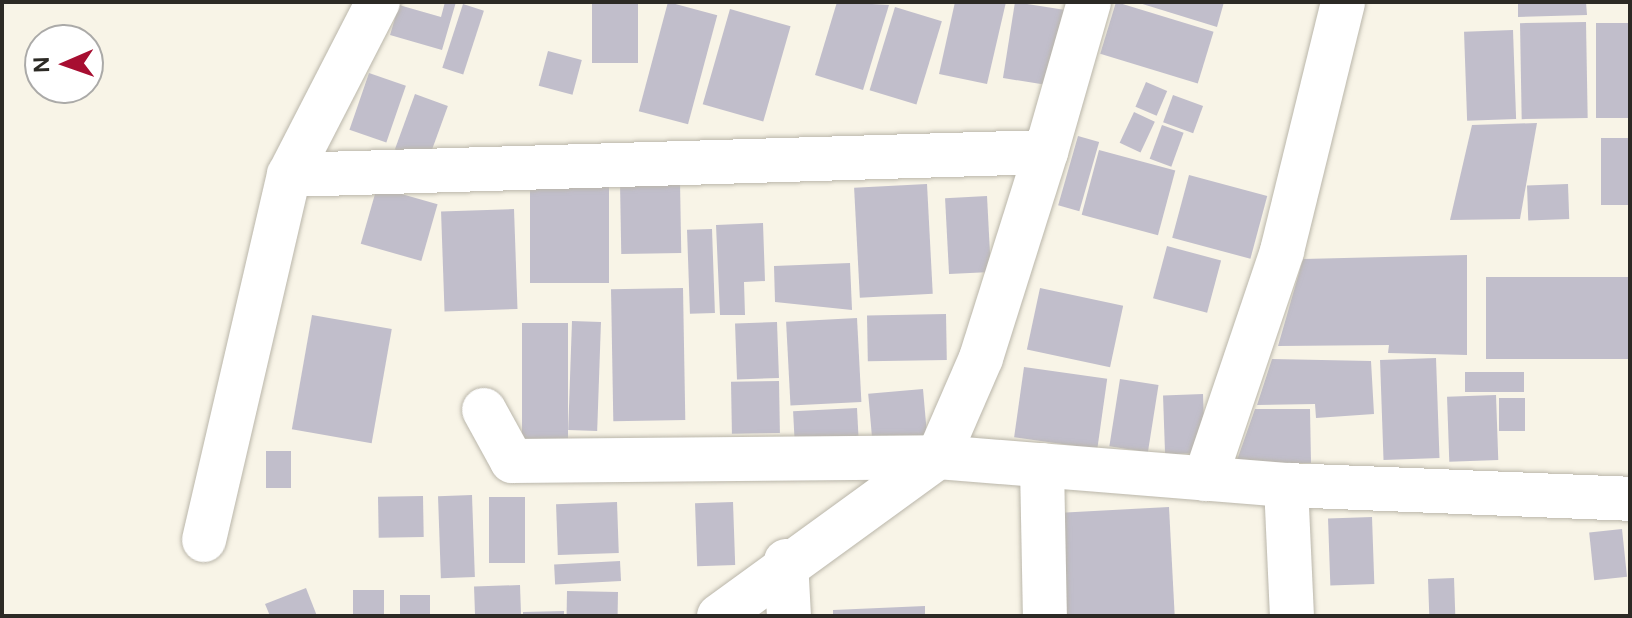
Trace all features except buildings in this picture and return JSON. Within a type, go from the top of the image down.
[{"type":"street","points":[[204,540],[289,175],[378,2]]},
{"type":"street","points":[[719,616],[786,561],[938,457],[981,358],[1089,2]]},
{"type":"street","points":[[1205,479],[1282,251],[1343,2]]},
{"type":"street","points":[[289,175],[1046,152]]},
{"type":"street","points":[[484,410],[512,461],[938,457],[1286,485],[1630,499]]},
{"type":"street","points":[[1042,465],[1045,616]]},
{"type":"street","points":[[1286,485],[1292,616]]},
{"type":"street","points":[[786,561],[789,616]]}]
